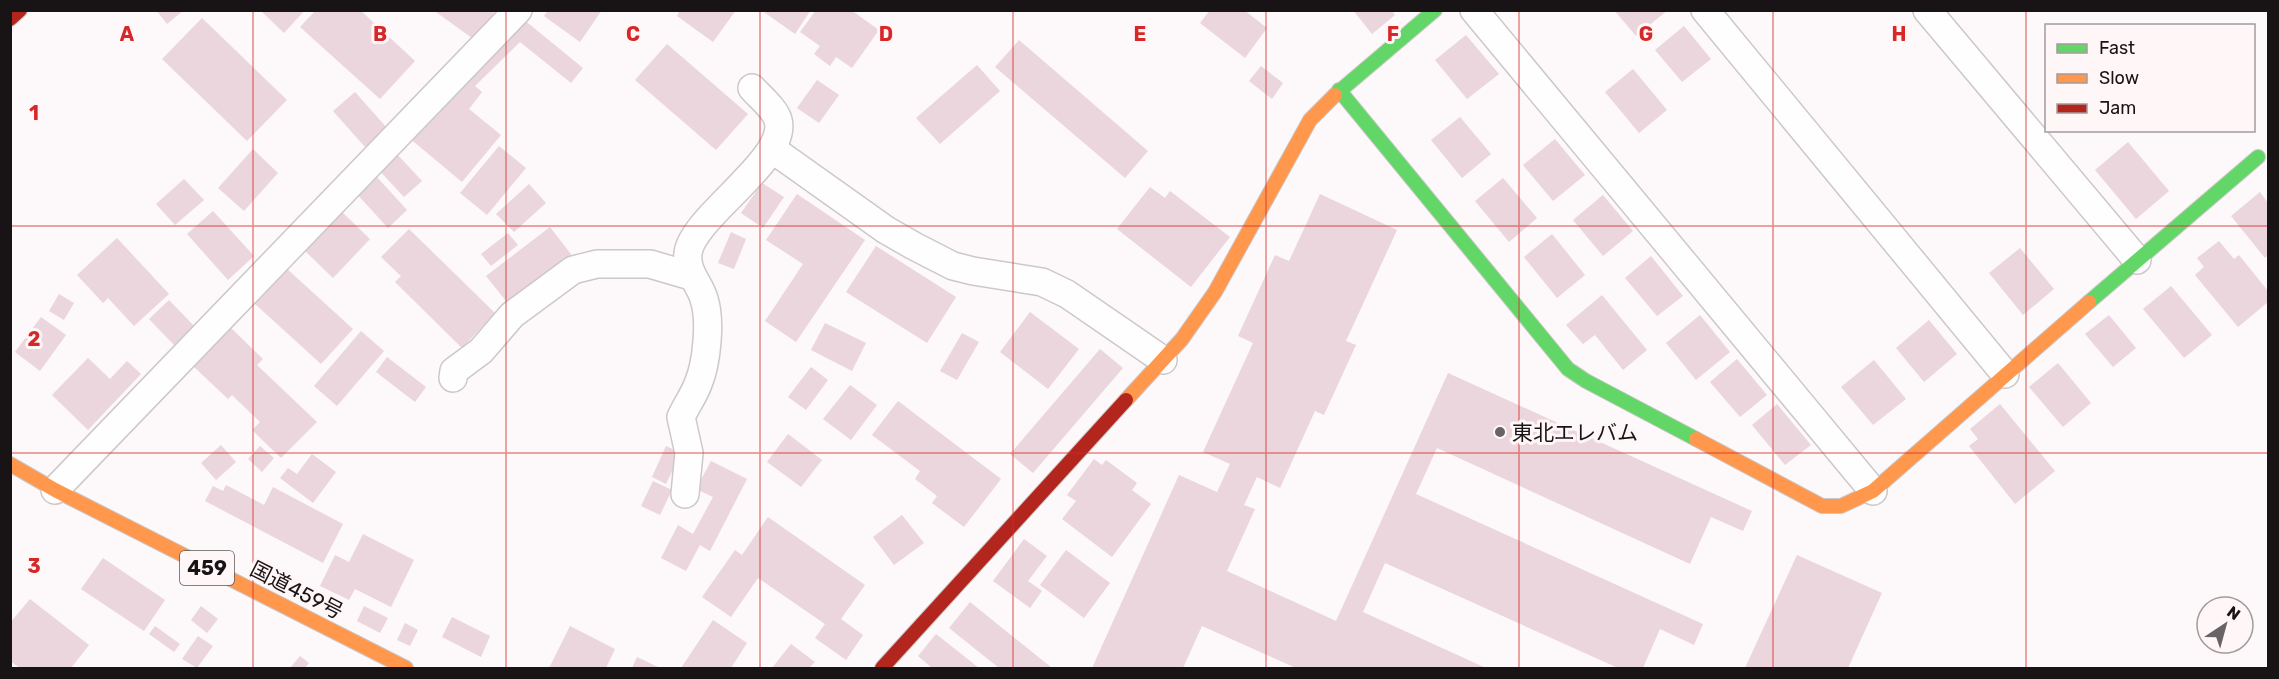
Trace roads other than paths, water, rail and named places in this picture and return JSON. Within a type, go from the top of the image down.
[{"type":"main road","points":[[10,19],[20,10]]},
{"type":"main road","points":[[882,669],[1182,339],[1215,292],[1310,120],[1339,90],[1435,10]]},
{"type":"main road","points":[[1339,90],[1568,369],[1586,381],[1822,506],[1841,506],[1873,490],[2258,157]]},
{"type":"main road","name":"国道459号","points":[[10,464],[55,490],[406,669]]},
{"type":"street","points":[[55,490],[518,10]]},
{"type":"street","points":[[1474,10],[1873,490]]},
{"type":"street","points":[[1706,10],[2005,374]]},
{"type":"street","points":[[1928,10],[2137,260]]},
{"type":"street","points":[[685,494],[689,453],[681,417],[698,386],[702,373],[708,310],[702,292],[691,276],[688,253],[694,236],[748,178],[771,149],[779,129],[778,118],[752,88]]},
{"type":"street","points":[[771,149],[886,230],[914,246],[953,266],[1042,282],[1067,294],[1163,360]]},
{"type":"street","points":[[453,378],[454,371],[481,351],[513,315],[573,270],[597,264],[650,264],[691,276]]},
{"type":"place","name":"東北エレバム","points":[[1500,432]]}]
